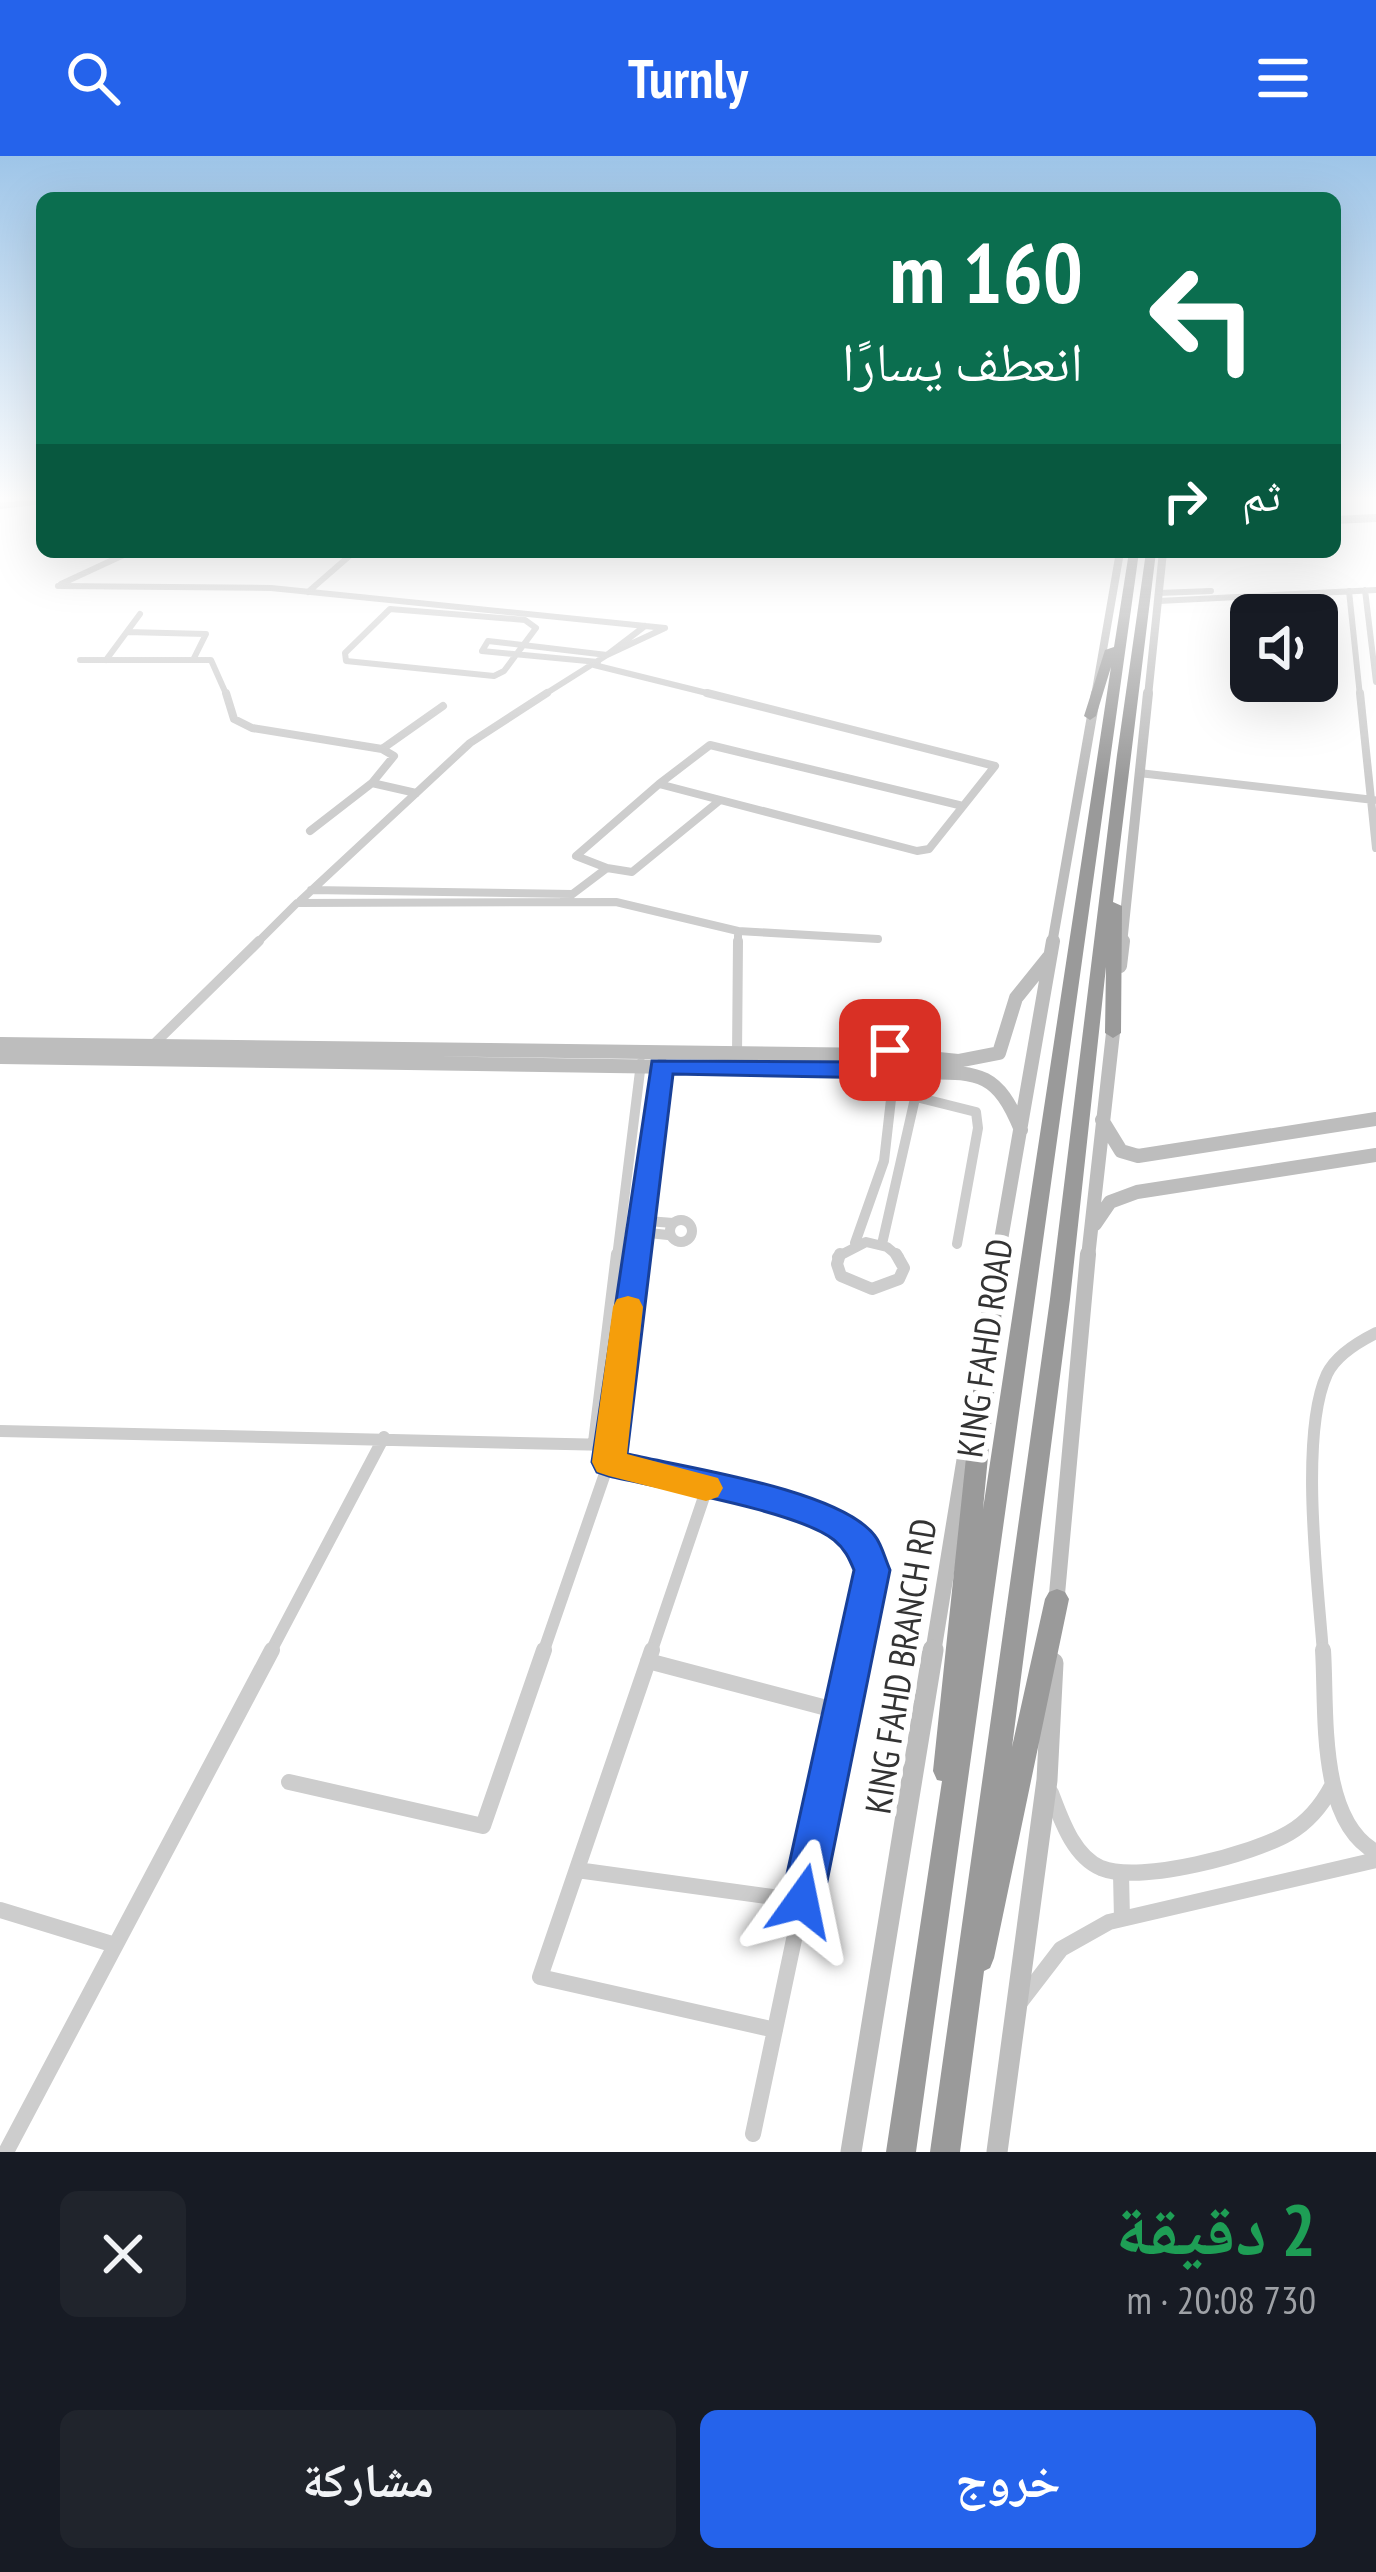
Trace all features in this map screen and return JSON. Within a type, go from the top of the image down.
[{"type":"highway","name":"KING FAHD ROAD","points":[[901,2152],[1127,592]]},
{"type":"highway","name":"KING FAHD ROAD","points":[[945,2152],[1060,1299],[1146,592]]},
{"type":"highway","points":[[1090,716],[1126,599]]},
{"type":"highway","points":[[1113,1033],[1117,804]]},
{"type":"highway","points":[[922,2007],[996,1268]]},
{"type":"highway","points":[[953,2086],[1057,1599]]},
{"type":"main road","name":"KING FAHD BRANCH RD","points":[[850,2152],[1113,592]]},
{"type":"main road","points":[[997,2152],[1012,2013],[1047,1780],[1057,1599],[1101,1118],[1159,592]]},
{"type":"main road","points":[[915,1067],[999,1053],[1006,1045],[1016,998],[1052,953]]},
{"type":"main road","points":[[0,1044],[148,1053]]},
{"type":"main road","points":[[887,1066],[902,1049],[915,1067]]},
{"type":"main road","points":[[0,1057],[148,1053],[915,1067],[988,1076],[1007,1092],[1023,1135]]},
{"type":"main road","points":[[662,1060],[737,1056],[887,1066]]},
{"type":"main road","points":[[1101,1118],[1121,1151],[1138,1156],[1376,1119]]},
{"type":"main road","points":[[1091,1228],[1110,1202],[1137,1192],[1376,1155]]},
{"type":"street","points":[[148,1053],[297,903],[470,743],[600,661],[666,626],[310,592]]},
{"type":"street","points":[[1159,597],[1255,592]]},
{"type":"street","points":[[1159,597],[1313,592]]},
{"type":"street","points":[[1349,592],[1376,848]]},
{"type":"street","points":[[1365,592],[1376,682]]},
{"type":"street","points":[[390,609],[525,620],[536,628],[523,646],[504,671],[484,676],[357,663],[343,657],[390,609]]},
{"type":"street","points":[[106,660],[140,614]]},
{"type":"street","points":[[600,661],[613,646],[647,624]]},
{"type":"street","points":[[128,632],[206,634],[194,658]]},
{"type":"street","points":[[600,661],[482,651],[488,641],[600,661],[989,761],[995,771],[929,849],[916,851],[659,784]]},
{"type":"street","points":[[80,660],[194,658],[217,664],[234,719],[252,728],[382,749],[393,760],[372,783],[310,832]]},
{"type":"street","points":[[382,749],[443,706]]},
{"type":"street","points":[[718,801],[632,872],[575,856],[710,745],[963,806]]},
{"type":"street","points":[[1139,773],[1374,798]]},
{"type":"street","points":[[372,783],[416,793]]},
{"type":"street","points":[[562,902],[607,868]]},
{"type":"street","points":[[311,890],[573,894]]},
{"type":"street","points":[[297,903],[616,902],[738,931],[878,939]]},
{"type":"street","points":[[737,1056],[738,931]]},
{"type":"street","points":[[594,1442],[641,1060]]},
{"type":"street","points":[[290,1782],[483,1826],[609,1462],[662,1060]]},
{"type":"street","points":[[855,1243],[882,1244],[900,1257],[902,1274],[888,1286],[872,1289],[848,1283],[836,1268],[840,1252],[864,1231],[896,1090],[887,1066]]},
{"type":"street","points":[[882,1244],[915,1099],[915,1067]]},
{"type":"street","points":[[915,1099],[976,1112],[978,1128],[957,1244]]},
{"type":"street","points":[[889,1124],[909,1127]]},
{"type":"street","points":[[875,1182],[894,1186]]},
{"type":"street","points":[[621,1225],[671,1229]]},
{"type":"street","points":[[1376,1333],[1354,1344],[1326,1376],[1314,1445],[1333,1783],[1345,1828],[1376,1856]]},
{"type":"street","points":[[0,1431],[611,1445]]},
{"type":"street","points":[[6,2152],[384,1437]]},
{"type":"street","points":[[609,1462],[805,1509],[844,1528],[862,1546],[872,1570],[753,2134]]},
{"type":"street","points":[[707,1488],[540,1977],[775,2030]]},
{"type":"street","points":[[648,1661],[842,1712]]},
{"type":"street","points":[[1047,1780],[1060,1818],[1080,1850],[1105,1871],[1121,1874],[1267,1845],[1307,1821],[1333,1783]]},
{"type":"street","points":[[1012,2013],[1061,1949],[1081,1934],[1122,1919],[1376,1856]]},
{"type":"street","points":[[577,1870],[802,1901]]},
{"type":"street","points":[[1121,1874],[1122,1919]]},
{"type":"street","points":[[0,1910],[115,1945]]},
{"type":"slow traffic","points":[[628,1307],[609,1462],[706,1488]]},
{"type":"route","points":[[802,1901],[872,1570],[862,1546],[844,1528],[805,1509],[609,1462],[662,1066],[885,1070],[880,1058],[890,1050]]}]
